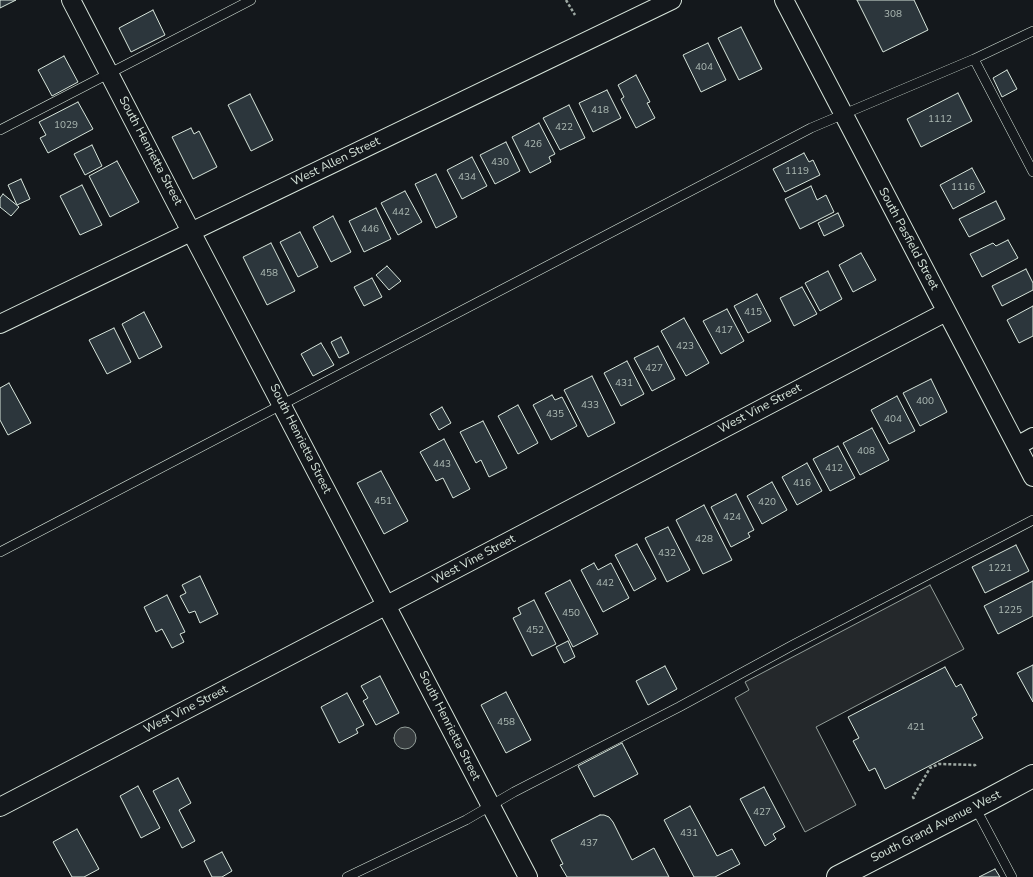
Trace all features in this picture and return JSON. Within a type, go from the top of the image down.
[{"type":"main road","name":"South Grand Avenue West","points":[[838,877],[1033,776]]},
{"type":"street","name":"South Henrietta Street","points":[[71,0],[528,877]]},
{"type":"street","name":"West Allen Street","points":[[0,324],[672,0]]},
{"type":"street","name":"South Pasfield Street","points":[[784,0],[1033,477]]},
{"type":"street","name":"West Vine Street","points":[[0,807],[946,312]]},
{"type":"street","points":[[1017,446],[1033,437]]},
{"type":"lane","points":[[0,130],[251,0]]},
{"type":"lane","points":[[0,552],[811,128],[974,59],[1033,31]]},
{"type":"lane","points":[[974,59],[1033,172]]},
{"type":"lane","points":[[347,877],[466,820],[514,792],[1033,520]]},
{"type":"lane","points":[[975,807],[1012,877]]},
{"type":"path","points":[[566,0],[575,16]]},
{"type":"path","points":[[914,799],[913,797],[930,768],[939,764],[975,765],[976,767]]},
{"type":"shaded area","points":[[930,585],[964,649],[816,727],[856,805],[805,832],[735,698],[749,690],[745,682]]},
{"type":"shaded area","points":[[405,727],[413,730],[416,738],[413,746],[405,749],[397,746],[394,738],[397,730]]},
{"type":"building","points":[[0,0],[16,0],[0,8]]},
{"type":"building","points":[[857,0],[914,0],[928,30],[883,52]]},
{"type":"building","points":[[153,10],[165,35],[131,52],[119,28]]},
{"type":"building","points":[[741,27],[762,69],[739,80],[718,38]]},
{"type":"building","points":[[708,43],[726,80],[701,92],[683,55]]},
{"type":"building","points":[[64,56],[78,82],[52,96],[38,70]]},
{"type":"building","points":[[1007,70],[1017,89],[1002,97],[993,78]]},
{"type":"building","points":[[636,75],[650,102],[647,103],[655,118],[636,128],[621,99],[624,97],[618,85]]},
{"type":"building","points":[[607,90],[621,118],[593,132],[579,103]]},
{"type":"building","points":[[958,93],[972,121],[921,147],[907,119]]},
{"type":"building","points":[[250,94],[273,140],[251,151],[228,105]]},
{"type":"building","points":[[78,102],[93,129],[48,153],[40,138],[46,135],[39,122]]},
{"type":"building","points":[[569,105],[585,138],[560,150],[543,118]]},
{"type":"building","points":[[539,123],[555,154],[549,157],[551,162],[530,173],[512,137]]},
{"type":"building","points":[[191,128],[194,134],[199,131],[217,167],[193,179],[172,137]]},
{"type":"building","points":[[506,142],[520,171],[495,184],[480,155]]},
{"type":"building","points":[[92,145],[102,166],[85,175],[74,154]]},
{"type":"building","points":[[804,153],[809,162],[813,160],[820,175],[785,192],[773,169]]},
{"type":"building","points":[[472,157],[487,186],[462,199],[447,170]]},
{"type":"building","points":[[117,161],[139,202],[110,217],[89,176]]},
{"type":"building","points":[[972,168],[985,192],[953,209],[940,185]]},
{"type":"building","points":[[436,174],[457,217],[436,228],[415,184]]},
{"type":"building","points":[[21,179],[30,199],[17,205],[8,185]]},
{"type":"building","points":[[82,185],[102,225],[80,235],[60,196]]},
{"type":"building","points":[[811,186],[817,200],[826,195],[834,212],[800,229],[785,199]]},
{"type":"building","points":[[405,191],[422,222],[398,235],[381,203]]},
{"type":"building","points":[[3,194],[19,207],[11,216],[0,207],[0,198]]},
{"type":"building","points":[[996,201],[1005,219],[969,237],[959,219]]},
{"type":"building","points":[[376,208],[391,239],[364,252],[349,221]]},
{"type":"building","points":[[838,213],[844,226],[824,236],[818,223]]},
{"type":"building","points":[[333,216],[351,252],[331,262],[313,227]]},
{"type":"building","points":[[300,232],[318,267],[298,277],[280,242]]},
{"type":"building","points":[[1008,240],[1018,258],[982,277],[970,254],[993,243],[996,246]]},
{"type":"building","points":[[271,243],[295,291],[267,305],[243,257]]},
{"type":"building","points":[[861,253],[876,280],[853,292],[839,265]]},
{"type":"building","points":[[387,266],[401,281],[389,290],[376,275]]},
{"type":"building","points":[[1026,269],[1033,283],[1033,290],[1002,306],[992,286]]},
{"type":"building","points":[[828,271],[842,299],[820,311],[805,283]]},
{"type":"building","points":[[372,278],[382,297],[364,306],[354,287]]},
{"type":"building","points":[[802,287],[817,314],[794,326],[780,298]]},
{"type":"building","points":[[757,294],[771,321],[748,333],[734,306]]},
{"type":"building","points":[[1033,306],[1033,336],[1019,343],[1007,320]]},
{"type":"building","points":[[727,309],[744,341],[721,354],[703,321]]},
{"type":"building","points":[[144,312],[162,347],[139,359],[122,324]]},
{"type":"building","points":[[684,318],[709,363],[686,376],[661,331]]},
{"type":"building","points":[[114,328],[131,362],[107,374],[89,340]]},
{"type":"building","points":[[341,337],[349,353],[339,358],[331,342]]},
{"type":"building","points":[[321,343],[334,365],[313,376],[301,354]]},
{"type":"building","points":[[658,346],[675,379],[652,391],[634,358]]},
{"type":"building","points":[[627,361],[644,394],[621,406],[604,373]]},
{"type":"building","points":[[592,376],[615,423],[588,437],[564,390]]},
{"type":"building","points":[[931,379],[947,412],[920,426],[903,393]]},
{"type":"building","points":[[9,383],[31,423],[8,435],[0,420],[0,388]]},
{"type":"building","points":[[552,395],[555,400],[562,397],[577,426],[551,440],[533,405]]},
{"type":"building","points":[[897,396],[915,431],[889,444],[871,410]]},
{"type":"building","points":[[518,405],[538,443],[518,454],[498,416]]},
{"type":"building","points":[[442,407],[451,423],[439,430],[430,414]]},
{"type":"building","points":[[483,421],[507,468],[489,477],[481,460],[476,463],[460,432]]},
{"type":"building","points":[[872,428],[889,460],[860,475],[843,443]]},
{"type":"building","points":[[444,439],[470,489],[453,498],[443,478],[436,481],[420,452]]},
{"type":"building","points":[[838,446],[855,478],[830,491],[813,459]]},
{"type":"building","points":[[807,463],[822,491],[797,505],[782,477]]},
{"type":"building","points":[[381,471],[408,521],[384,534],[357,483]]},
{"type":"building","points":[[772,482],[787,510],[762,524],[747,496]]},
{"type":"building","points":[[736,494],[754,530],[748,533],[750,537],[731,547],[711,507]]},
{"type":"building","points":[[704,505],[732,560],[703,574],[676,520]]},
{"type":"building","points":[[668,527],[690,570],[667,582],[645,538]]},
{"type":"building","points":[[637,544],[656,579],[634,591],[615,555]]},
{"type":"building","points":[[1016,545],[1029,571],[985,593],[972,567]]},
{"type":"building","points":[[594,563],[598,570],[611,563],[629,598],[603,612],[581,570]]},
{"type":"building","points":[[200,576],[218,614],[200,623],[195,611],[189,613],[180,596],[186,593],[182,585]]},
{"type":"building","points":[[570,580],[598,634],[573,647],[545,593]]},
{"type":"building","points":[[1033,581],[1033,616],[998,634],[984,606]]},
{"type":"building","points":[[167,595],[185,632],[180,634],[184,642],[172,648],[162,629],[156,632],[144,607]]},
{"type":"building","points":[[534,600],[556,644],[532,656],[513,618],[521,614],[518,608]]},
{"type":"building","points":[[568,641],[575,657],[564,663],[556,647]]},
{"type":"building","points":[[1033,665],[1033,702],[1017,673]]},
{"type":"building","points":[[665,666],[677,689],[648,705],[636,681]]},
{"type":"building","points":[[945,667],[956,687],[961,684],[977,715],[972,718],[983,738],[885,789],[875,768],[869,771],[853,741],[859,738],[848,717]]},
{"type":"building","points":[[380,676],[399,713],[376,725],[363,701],[368,698],[361,686]]},
{"type":"building","points":[[506,692],[531,740],[506,753],[481,705]]},
{"type":"building","points":[[347,693],[364,725],[356,729],[358,733],[339,743],[321,707]]},
{"type":"building","points":[[622,743],[638,774],[594,797],[578,766]]},
{"type":"building","points":[[178,778],[191,803],[179,810],[195,841],[182,848],[153,791]]},
{"type":"building","points":[[138,786],[160,828],[141,838],[120,796]]},
{"type":"building","points":[[764,787],[785,827],[773,834],[776,839],[765,846],[740,799]]},
{"type":"building","points":[[690,806],[717,856],[732,849],[740,864],[715,877],[694,877],[664,820]]},
{"type":"building","points":[[600,815],[609,817],[613,822],[632,860],[654,848],[669,877],[567,877],[560,865],[563,864],[551,840]]},
{"type":"building","points":[[77,829],[99,869],[84,877],[72,877],[53,842]]},
{"type":"building","points":[[222,852],[232,871],[222,877],[212,877],[204,861]]},
{"type":"building","points":[[995,869],[1000,877],[979,877]]}]
